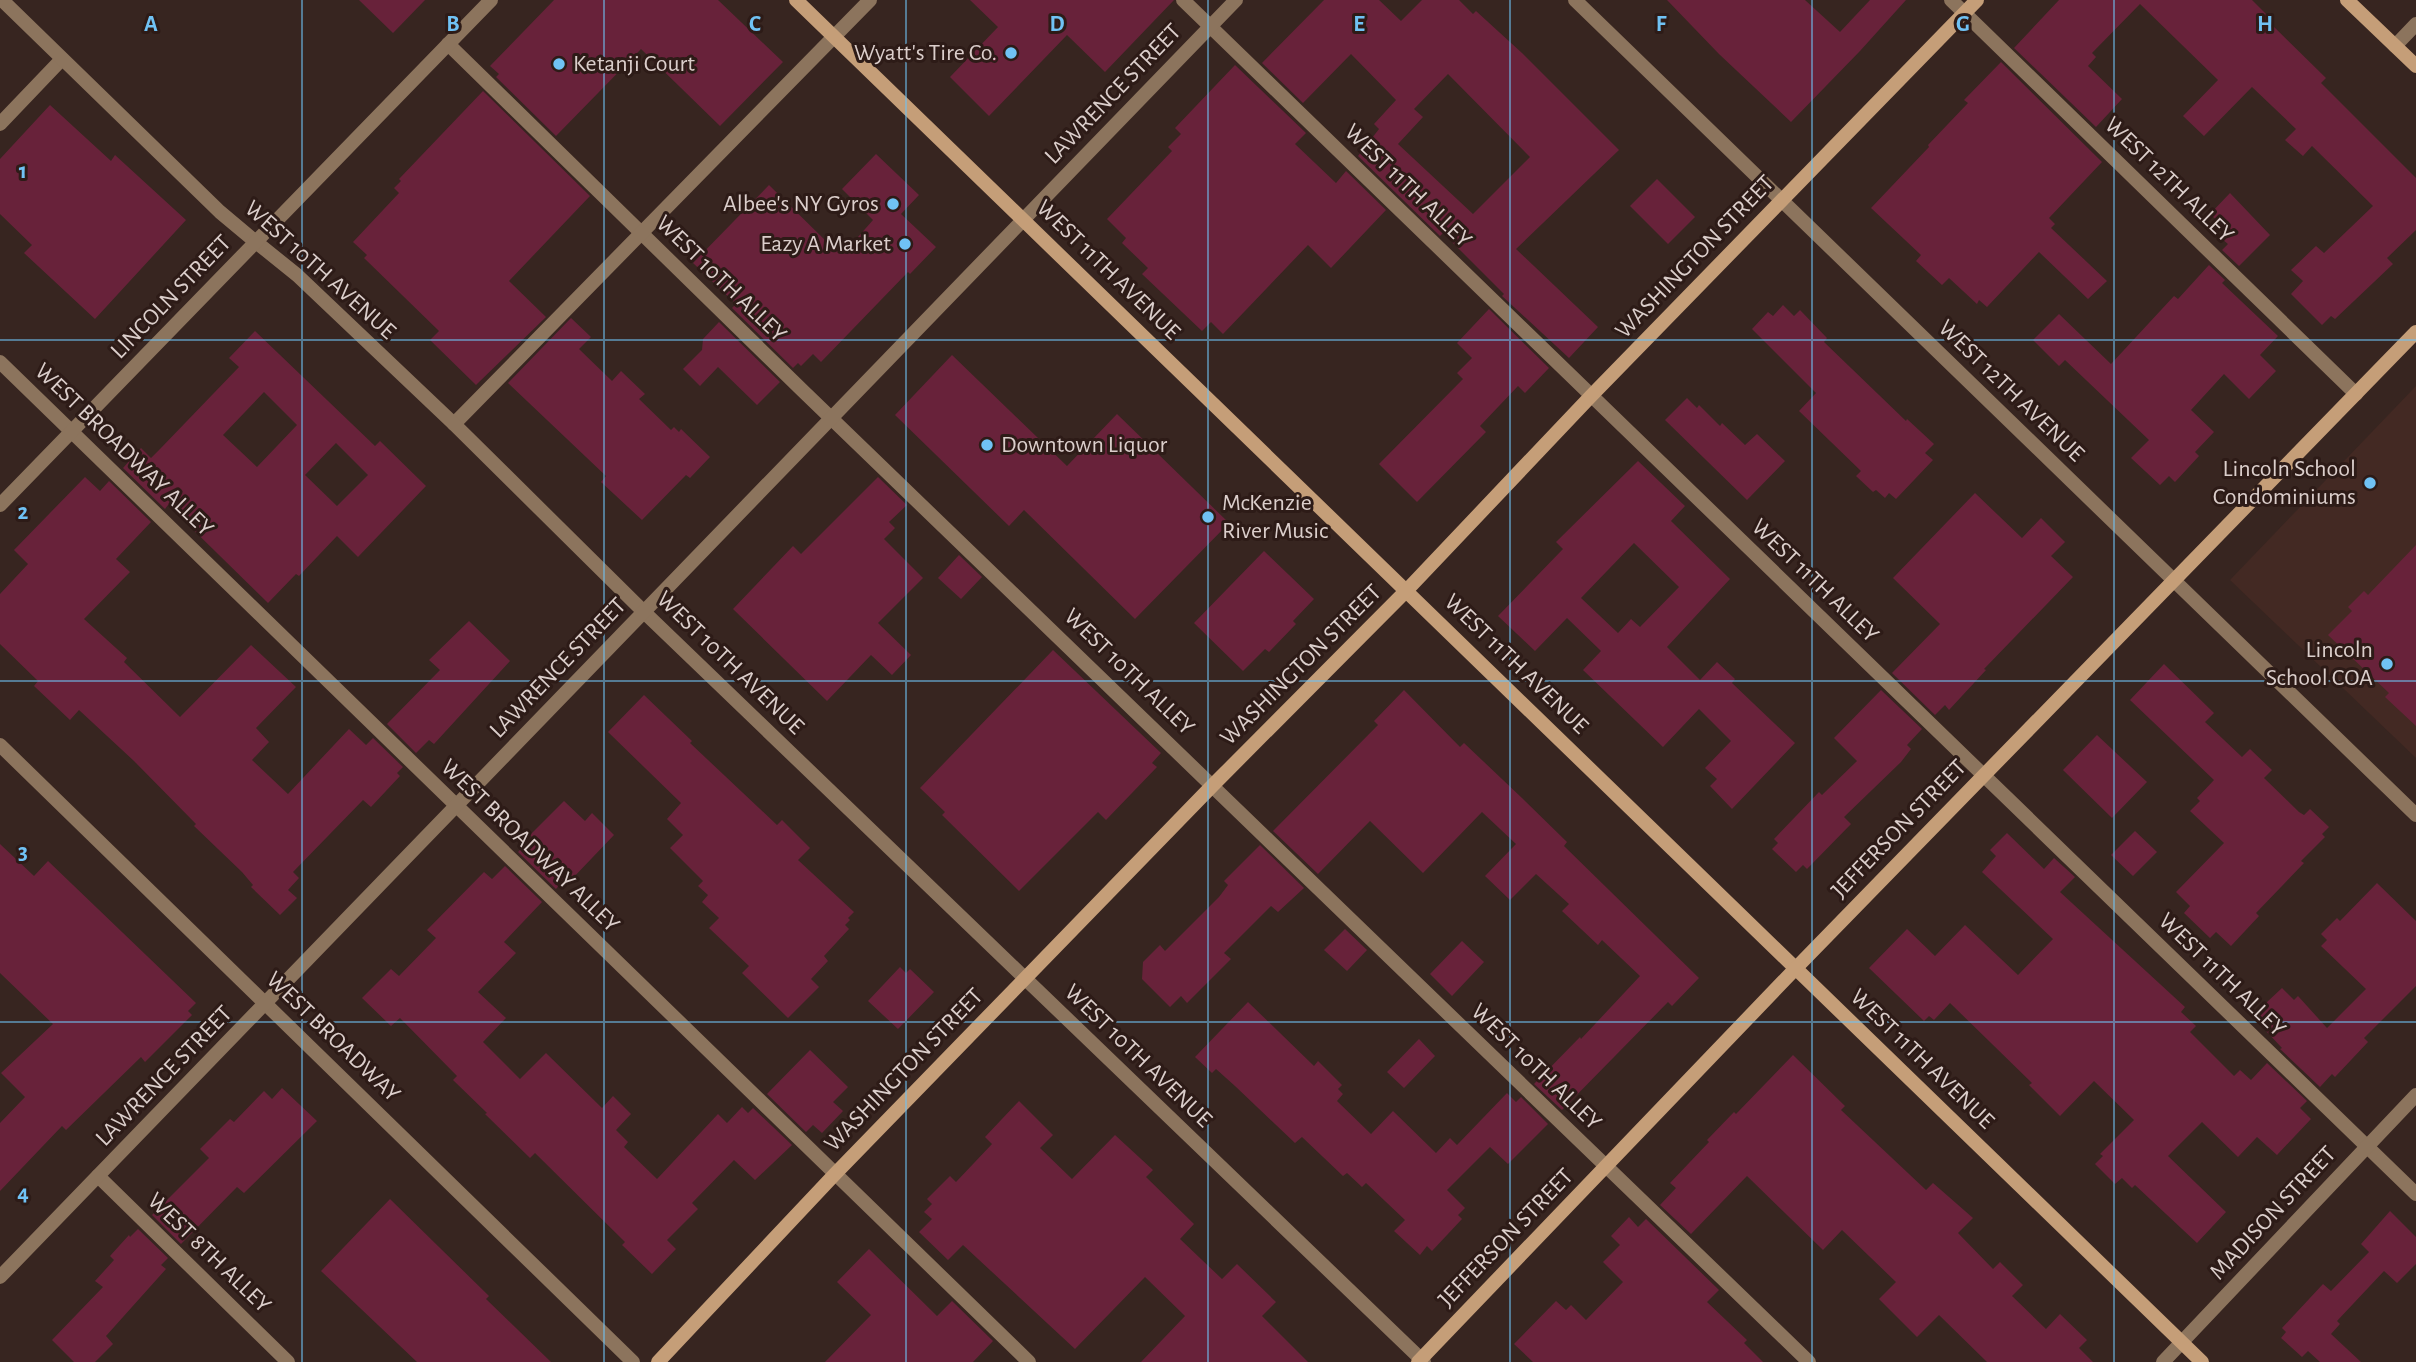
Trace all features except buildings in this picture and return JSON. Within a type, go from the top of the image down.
[{"type":"main road","name":"WEST 11TH AVENUE","points":[[796,0],[2202,1362]]},
{"type":"main road","name":"WASHINGTON STREET","points":[[658,1362],[835,1174],[1213,785],[1407,590],[1591,396],[1977,0]]},
{"type":"main road","points":[[2347,0],[2416,66]]},
{"type":"main road","name":"JEFFERSON STREET","points":[[1421,1361],[1796,968],[2416,332]]},
{"type":"street","name":"WEST 10TH AVENUE","points":[[2,0],[220,212],[297,275],[454,424],[644,612],[1421,1361]]},
{"type":"street","name":"LINCOLN STREET","points":[[0,505],[491,0]]},
{"type":"street","points":[[454,424],[870,0]]},
{"type":"street","name":"WEST 11TH ALLEY","points":[[1183,0],[2416,1195]]},
{"type":"street","name":"LAWRENCE STREET","points":[[0,1277],[1236,0]]},
{"type":"street","name":"WEST 12TH AVENUE","points":[[1575,0],[2416,815]]},
{"type":"street","name":"WEST 12TH ALLEY","points":[[1951,0],[2356,394]]},
{"type":"street","points":[[2395,46],[2416,24]]},
{"type":"street","name":"WEST 10TH ALLEY","points":[[448,44],[831,418],[1809,1362]]},
{"type":"street","points":[[0,124],[62,59]]},
{"type":"street","name":"WEST BROADWAY ALLEY","points":[[0,362],[1029,1362]]},
{"type":"street","name":"WEST BROADWAY","points":[[0,745],[633,1362]]},
{"type":"street","name":"MADISON STREET","points":[[2163,1362],[2416,1095]]},
{"type":"street","name":"WEST 8TH ALLEY","points":[[98,1176],[288,1362]]},
{"type":"shaded area","name":"Lincoln School Condominiums","points":[[2416,386],[2416,758],[2230,580]]},
{"type":"place","name":"Wyatt's Tire Co.","points":[[1011,53]]},
{"type":"place","name":"Ketanji Court","points":[[559,64]]},
{"type":"place","name":"Albee's NY Gyros","points":[[893,204]]},
{"type":"place","name":"Eazy A Market","points":[[905,244]]},
{"type":"place","name":"Downtown Liquor","points":[[987,445]]},
{"type":"place","name":"Lincoln School Condominiums","points":[[2370,483]]},
{"type":"place","name":"McKenzie River Music","points":[[1208,517]]},
{"type":"place","name":"Lincoln School COA","points":[[2387,664]]}]
